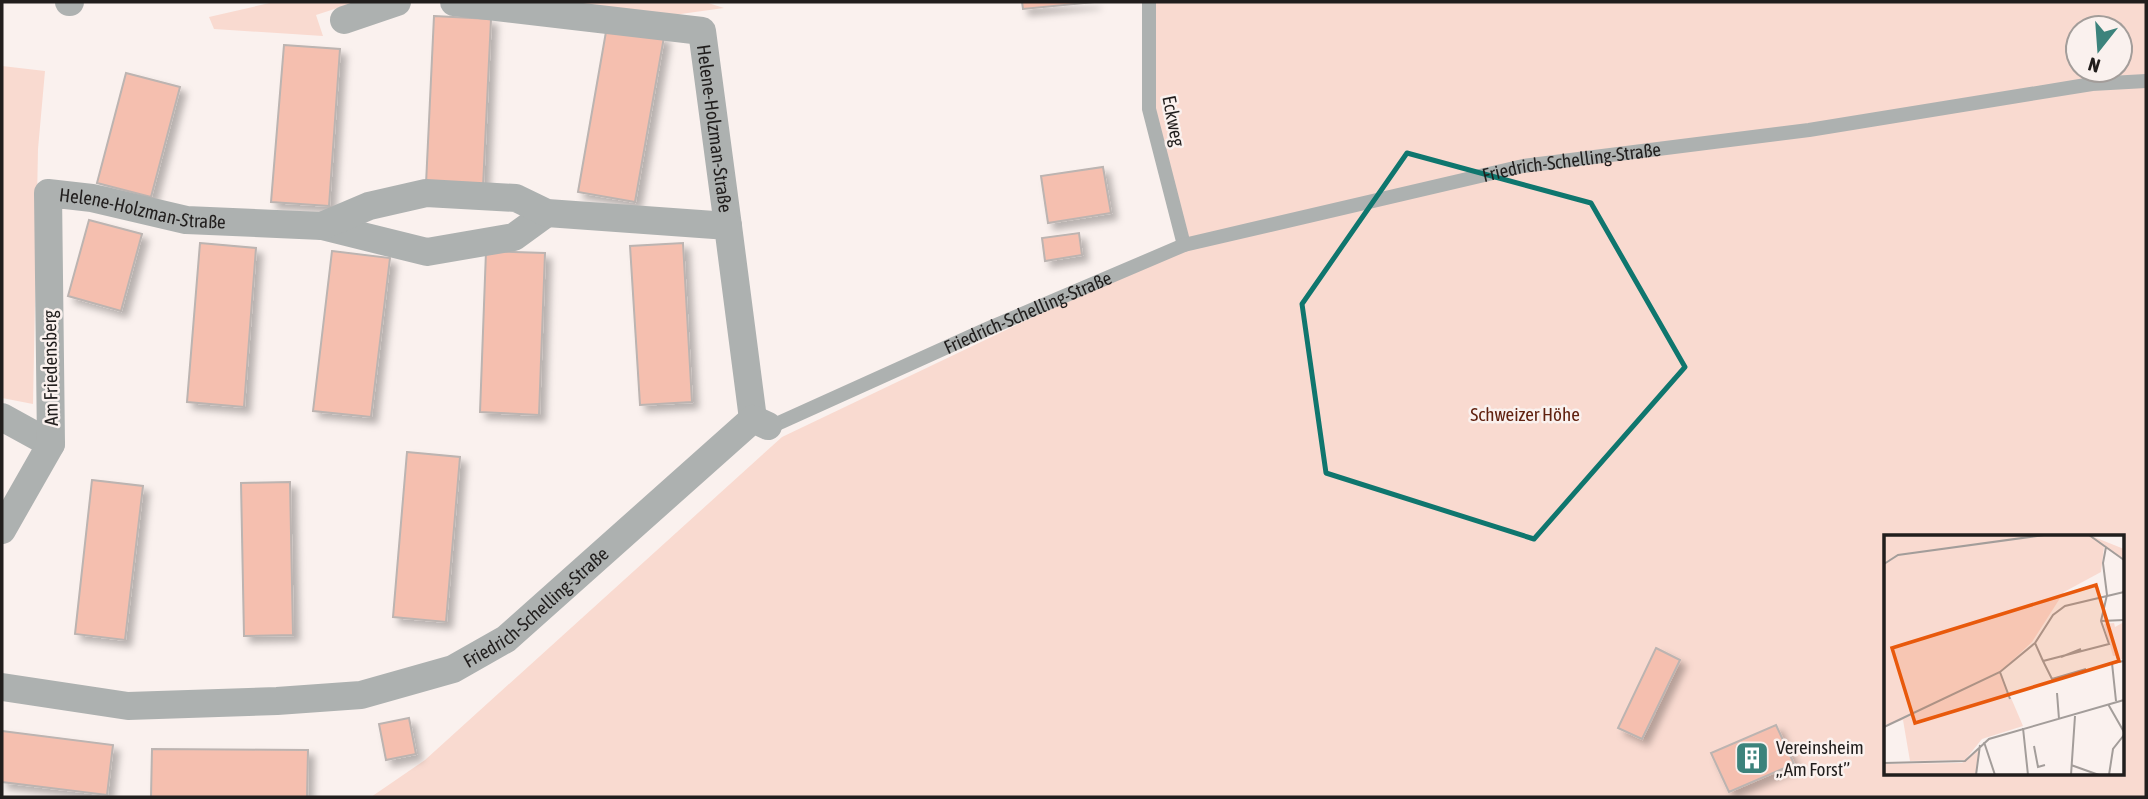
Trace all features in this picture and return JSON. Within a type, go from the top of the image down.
[{"type":"street","points":[[344,20],[397,2]]},
{"type":"street","name":"Helene-Holzman-Straße","points":[[454,2],[702,31],[728,226],[762,423]]},
{"type":"street","name":"Helene-Holzman-Straße","points":[[48,193],[92,198],[186,220],[321,226],[427,252],[514,237],[547,213]]},
{"type":"street","name":"Am Friedensberg","points":[[2,530],[51,444],[48,193]]},
{"type":"street","name":"Helene-Holzman-Straße","points":[[321,226],[369,206],[426,193],[516,198],[547,213],[728,226]]},
{"type":"street","points":[[2,417],[51,444]]},
{"type":"street","name":"Friedrich-Schelling-Straße","points":[[2,687],[128,706],[277,701],[361,695],[453,669],[506,639],[762,423]]},
{"type":"lane","name":"Eckweg","points":[[1149,2],[1149,109],[1184,245]]},
{"type":"lane","name":"Friedrich-Schelling-Straße","points":[[762,423],[1184,245],[1523,166],[1809,130],[2092,84],[2146,81]]},
{"type":"highlighted area","points":[[1407,153],[1591,203],[1685,367],[1534,539],[1326,473],[1302,304]]},
{"type":"green space","points":[[274,2],[356,2],[316,15],[323,36],[214,29],[209,17]]},
{"type":"green space","points":[[584,2],[705,2],[724,8],[659,17],[583,9]]},
{"type":"green space","name":"Schweizer Höhe","points":[[1149,2],[2146,2],[2146,797],[371,797],[425,760],[782,437],[1184,245],[1149,109]]},
{"type":"green space","points":[[2,66],[45,71],[38,149],[33,404],[2,398]]},
{"type":"building","points":[[1022,2],[1095,2],[1023,9]]},
{"type":"building","points":[[434,16],[491,19],[483,187],[426,184]]},
{"type":"building","points":[[607,26],[664,37],[635,202],[578,192]]},
{"type":"building","points":[[284,45],[340,49],[329,206],[271,202]]},
{"type":"building","points":[[126,73],[180,87],[151,197],[97,183]]},
{"type":"building","points":[[1103,167],[1111,213],[1048,223],[1041,176]]},
{"type":"building","points":[[89,220],[142,234],[121,311],[68,296]]},
{"type":"building","points":[[1079,233],[1082,255],[1045,261],[1042,238]]},
{"type":"building","points":[[200,243],[256,248],[244,407],[187,402]]},
{"type":"building","points":[[683,243],[692,402],[640,405],[630,246]]},
{"type":"building","points":[[332,251],[390,258],[371,417],[313,411]]},
{"type":"building","points":[[486,251],[545,253],[539,415],[480,412]]},
{"type":"building","points":[[407,452],[460,457],[446,622],[393,617]]},
{"type":"building","points":[[92,480],[143,486],[125,640],[75,634]]},
{"type":"building","points":[[290,482],[293,635],[244,636],[241,483]]},
{"type":"building","points":[[1656,648],[1680,660],[1642,739],[1618,728]]},
{"type":"building","points":[[409,718],[416,754],[386,760],[379,724]]},
{"type":"building","name":"Vereinsheim „Am Forst”","points":[[1776,725],[1794,764],[1729,792],[1711,753]]},
{"type":"building","points":[[2,731],[113,745],[107,795],[2,782]]},
{"type":"building","points":[[152,749],[308,750],[307,797],[151,797]]},
{"type":"place","name":"Vereinsheim „Am Forst”","points":[[1752,758]]}]
